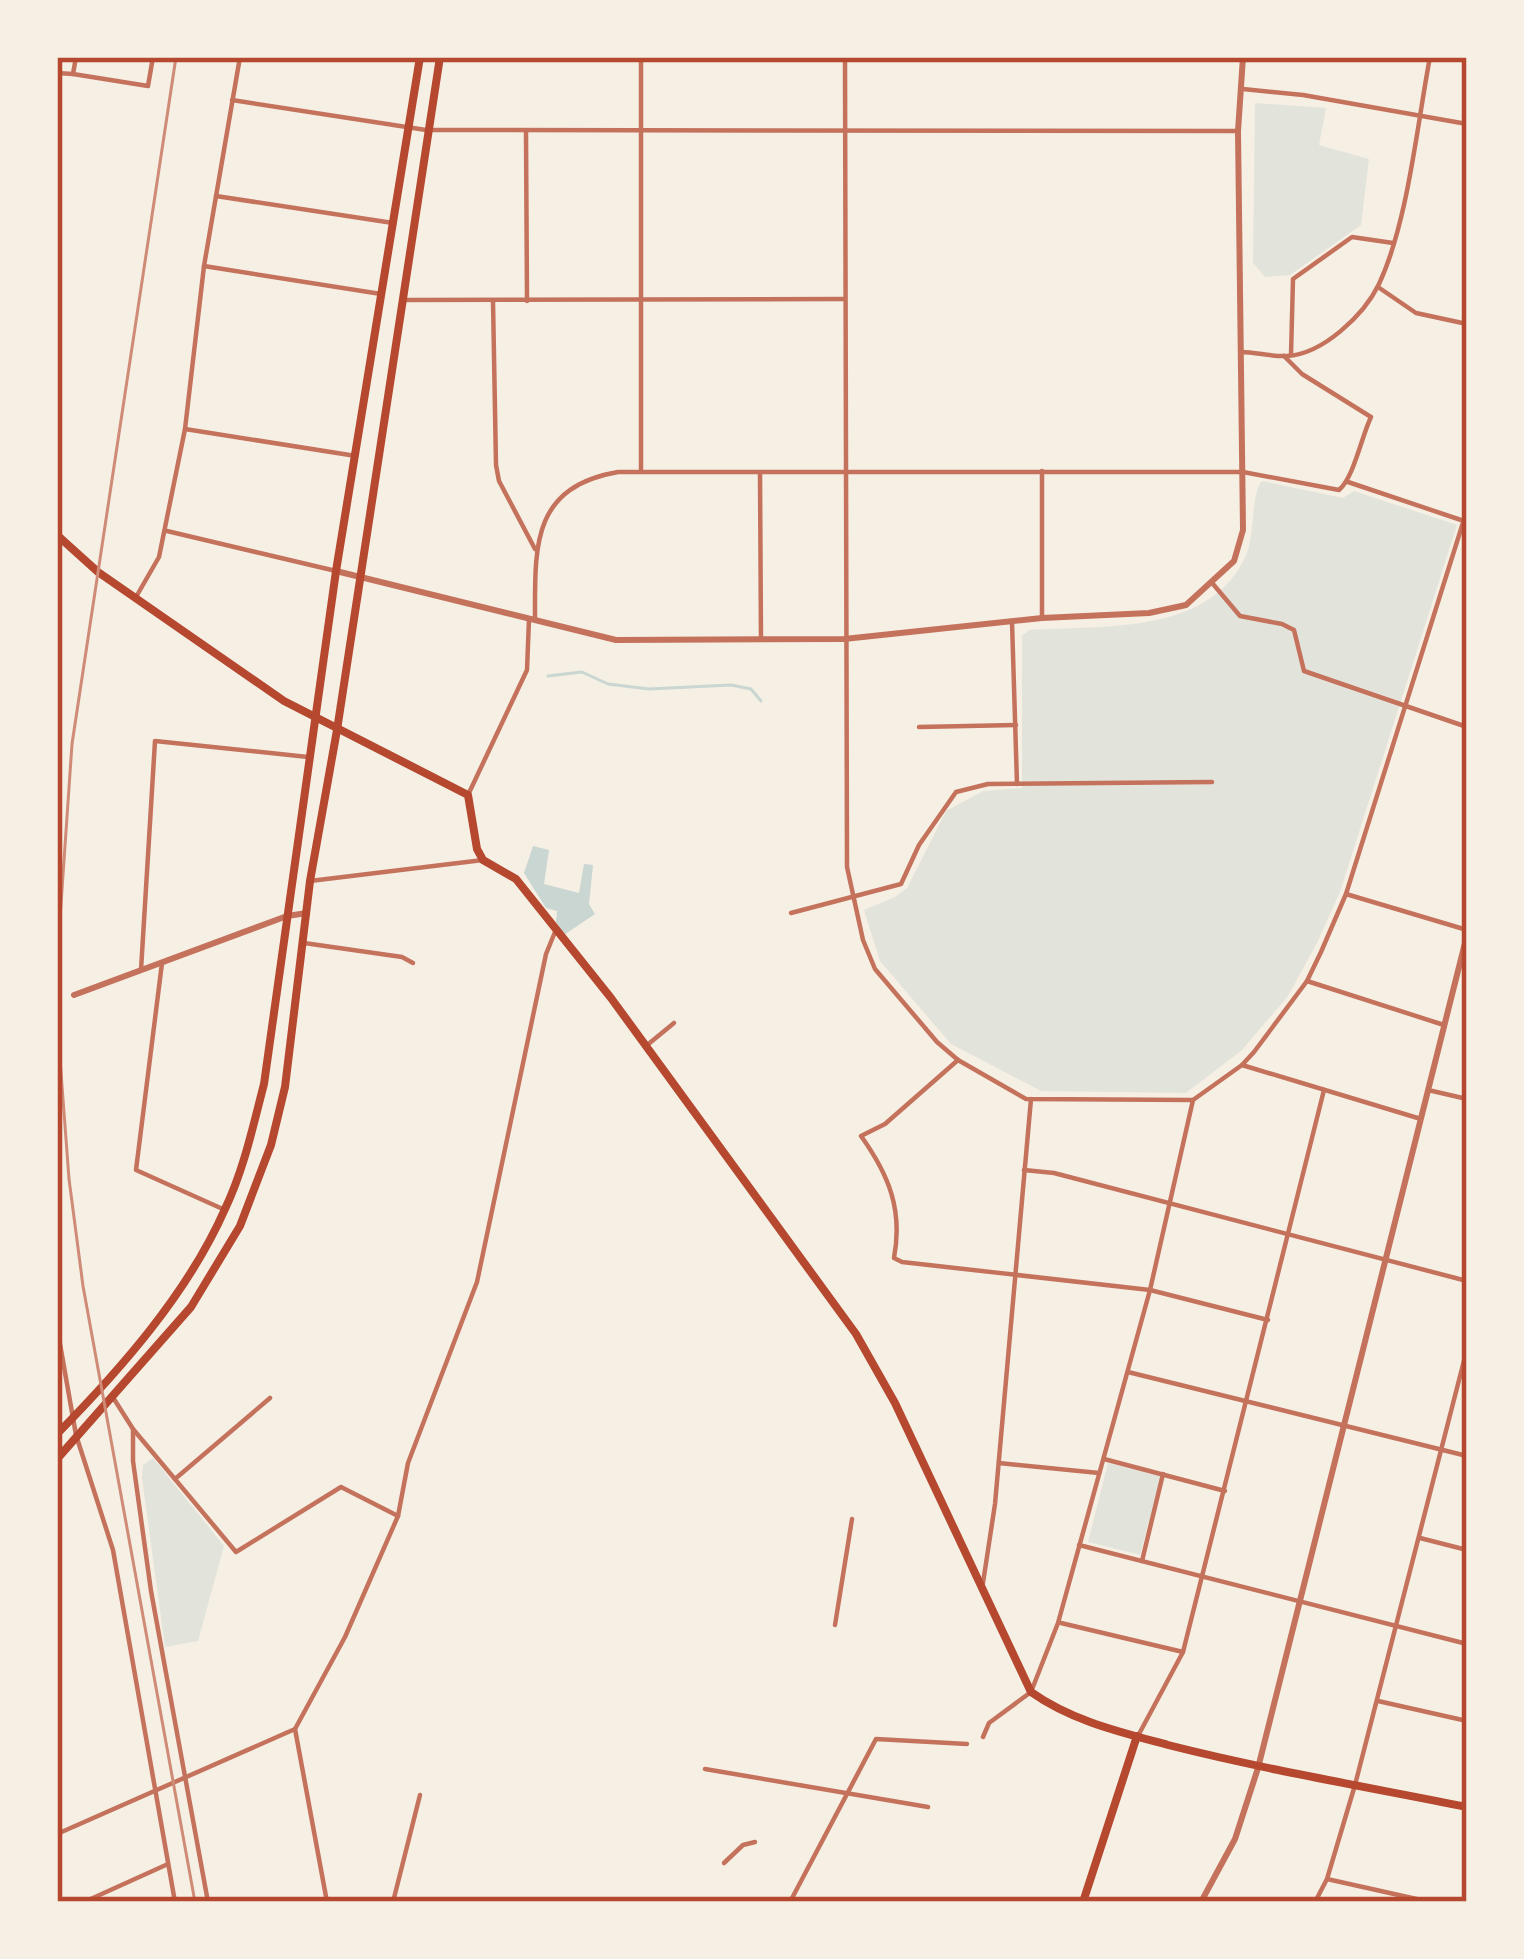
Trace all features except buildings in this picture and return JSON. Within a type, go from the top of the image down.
[{"type":"main road","points":[[57,1434],[170,1304],[225,1210],[249,1145],[263,1084],[336,571],[420,57]]},
{"type":"main road","points":[[57,1459],[191,1307],[240,1226],[262,1173],[285,1087],[310,881],[338,730],[440,57]]},
{"type":"main road","points":[[57,535],[98,572],[239,672],[316,720],[468,794],[483,860],[516,879],[646,1046],[856,1334],[904,1423],[1031,1692],[1059,1712],[1258,1768],[1467,1807]]},
{"type":"main road","points":[[1083,1902],[1137,1736]]},
{"type":"street","points":[[74,74],[76,57]]},
{"type":"street","points":[[57,74],[148,86],[152,57]]},
{"type":"street","points":[[136,597],[159,557],[185,429],[204,266],[240,57]]},
{"type":"street","points":[[640,471],[641,57]]},
{"type":"street","points":[[845,57],[847,867],[863,940],[875,969],[958,1060],[1031,1100],[1193,1100],[1242,1065],[1306,981],[1346,894],[1467,510]]},
{"type":"street","points":[[164,530],[616,640],[844,640],[1042,618],[1149,613],[1186,605],[1234,561],[1243,530],[1238,130],[1243,57]]},
{"type":"street","points":[[1240,352],[1288,356],[1324,343],[1378,287],[1394,243],[1430,57]]},
{"type":"street","points":[[1243,89],[1467,124]]},
{"type":"street","points":[[232,100],[426,130],[1238,130]]},
{"type":"street","points":[[526,130],[527,301]]},
{"type":"street","points":[[216,196],[393,224]]},
{"type":"street","points":[[468,794],[527,670],[535,549],[564,493],[586,478],[640,471],[1243,472],[1339,490],[1348,482],[1371,417],[1302,374],[1288,356],[1293,279],[1352,237],[1394,243]]},
{"type":"street","points":[[204,266],[381,294]]},
{"type":"street","points":[[1378,287],[1416,314],[1467,324]]},
{"type":"street","points":[[401,300],[843,299]]},
{"type":"street","points":[[493,301],[496,465],[499,481],[535,549]]},
{"type":"street","points":[[185,429],[356,455]]},
{"type":"street","points":[[1042,471],[1042,618]]},
{"type":"street","points":[[760,474],[761,639]]},
{"type":"street","points":[[1348,482],[1465,521]]},
{"type":"street","points":[[1213,584],[1240,616],[1294,630],[1304,671],[1467,727]]},
{"type":"street","points":[[1012,621],[1017,784]]},
{"type":"street","points":[[920,727],[1016,725]]},
{"type":"street","points":[[141,970],[155,741],[309,757]]},
{"type":"street","points":[[791,913],[901,884],[920,845],[956,792],[988,784],[1212,782]]},
{"type":"street","points":[[310,881],[483,860]]},
{"type":"street","points":[[1201,1902],[1235,1839],[1258,1768],[1467,932],[1346,894]]},
{"type":"street","points":[[74,994],[286,916],[307,913]]},
{"type":"street","points":[[327,1902],[296,1729],[398,1516],[408,1463],[477,1282],[546,954],[555,932]]},
{"type":"street","points":[[304,943],[412,963]]},
{"type":"street","points":[[162,963],[136,1169],[225,1210]]},
{"type":"street","points":[[1306,981],[1444,1025]]},
{"type":"street","points":[[646,1046],[674,1023]]},
{"type":"street","points":[[958,1060],[886,1124],[861,1136],[892,1188],[898,1221],[894,1258],[1150,1290],[1268,1320]]},
{"type":"street","points":[[1242,1065],[1421,1120]]},
{"type":"street","points":[[1137,1736],[1184,1652],[1324,1090]]},
{"type":"street","points":[[1428,1090],[1467,1099]]},
{"type":"street","points":[[982,1590],[999,1463],[1031,1100]]},
{"type":"street","points":[[983,1737],[989,1723],[1031,1692],[1058,1623],[1150,1290],[1193,1100]]},
{"type":"street","points":[[1024,1171],[1054,1173],[1467,1281]]},
{"type":"street","points":[[57,1327],[76,1435],[113,1550],[175,1902]]},
{"type":"street","points":[[1315,1902],[1327,1879],[1355,1785],[1467,1349]]},
{"type":"street","points":[[1128,1372],[1467,1456]]},
{"type":"street","points":[[111,1395],[133,1430],[236,1552],[341,1487],[398,1516]]},
{"type":"street","points":[[175,1479],[270,1398]]},
{"type":"street","points":[[133,1430],[151,1592],[208,1902]]},
{"type":"street","points":[[1104,1459],[1225,1491]]},
{"type":"street","points":[[999,1463],[1099,1473]]},
{"type":"street","points":[[1142,1561],[1163,1474]]},
{"type":"street","points":[[835,1625],[852,1519]]},
{"type":"street","points":[[1419,1538],[1467,1550]]},
{"type":"street","points":[[1079,1545],[1467,1644]]},
{"type":"street","points":[[1058,1623],[1184,1652]]},
{"type":"street","points":[[1378,1701],[1467,1720]]},
{"type":"street","points":[[57,1834],[296,1729]]},
{"type":"street","points":[[790,1902],[876,1739],[967,1744]]},
{"type":"street","points":[[705,1769],[928,1807]]},
{"type":"street","points":[[393,1902],[419,1795]]},
{"type":"street","points":[[724,1863],[742,1845],[755,1843]]},
{"type":"street","points":[[84,1902],[168,1864]]},
{"type":"street","points":[[1327,1879],[1430,1902]]},
{"type":"shaded area","points":[[1255,103],[1326,108],[1319,145],[1369,159],[1361,225],[1290,275],[1265,277],[1253,263]]},
{"type":"shaded area","points":[[1262,481],[1343,498],[1354,491],[1457,525],[1340,892],[1288,996],[1242,1050],[1186,1093],[1041,1091],[951,1044],[880,961],[864,910],[907,888],[946,811],[983,791],[1022,788],[1022,636],[1029,630],[1153,621],[1209,599],[1231,580],[1247,553]]},
{"type":"shaded area","points":[[533,846],[549,850],[544,884],[579,893],[584,864],[593,865],[589,904],[595,914],[564,935],[556,922],[557,911],[546,908],[524,873]]},
{"type":"shaded area","points":[[153,1458],[224,1546],[198,1641],[165,1647],[142,1478],[143,1465]]},
{"type":"shaded area","points":[[1108,1463],[1161,1476],[1140,1555],[1088,1542]]},
{"type":"waterway","points":[[548,676],[582,672],[608,684],[649,689],[731,685],[751,689],[761,701]]},
{"type":"railway","points":[[176,57],[72,744],[58,948],[60,1059],[83,1286],[195,1902]]}]
